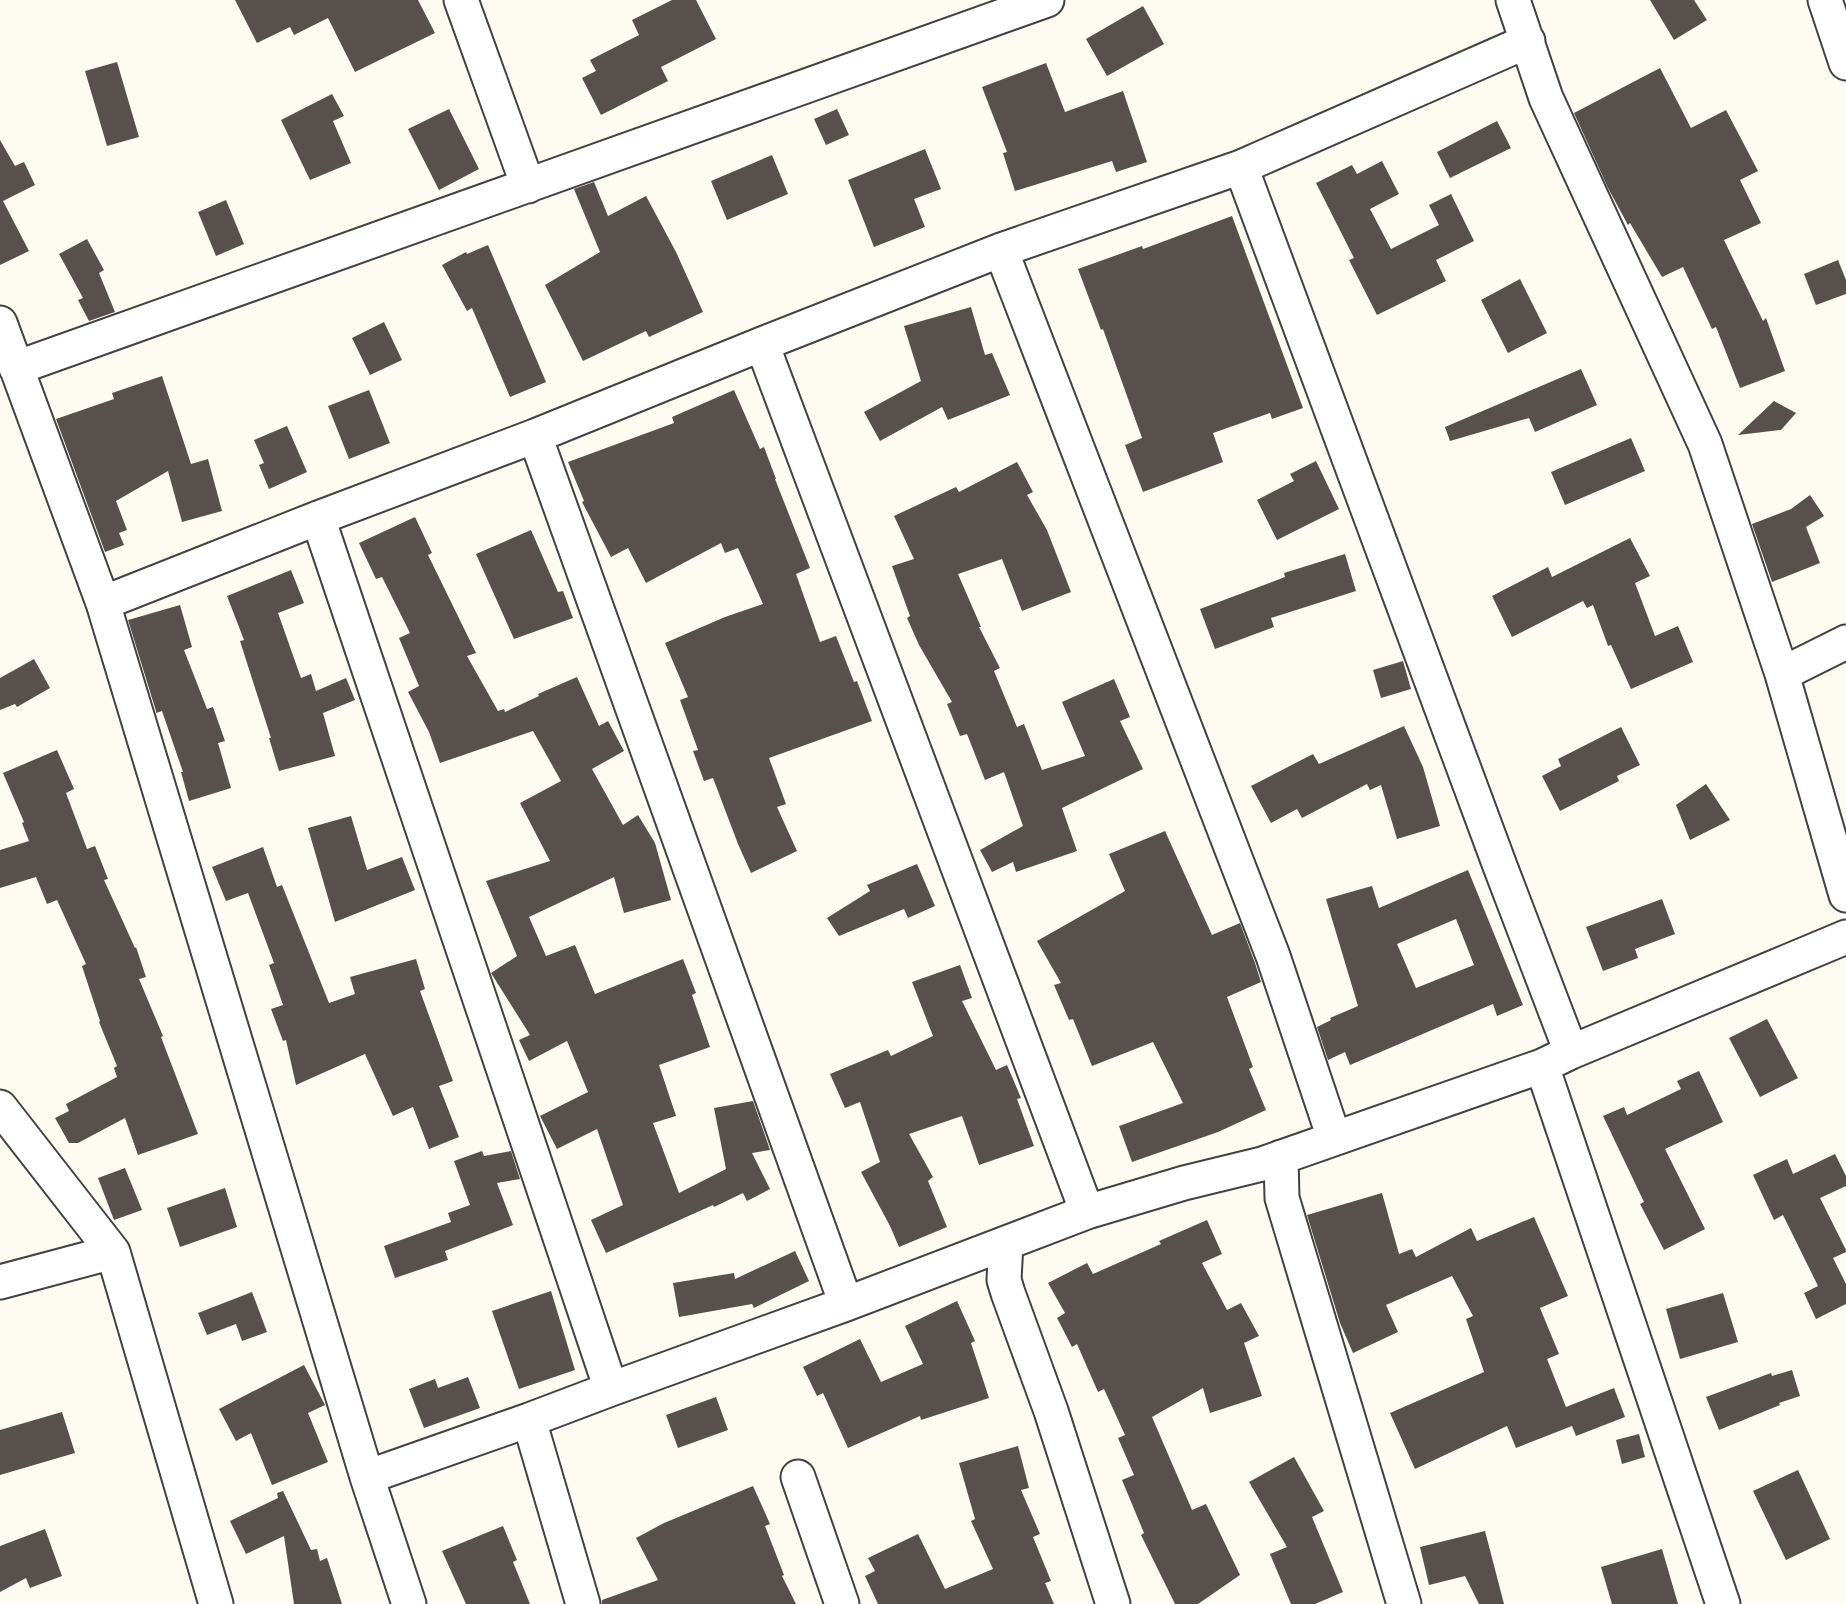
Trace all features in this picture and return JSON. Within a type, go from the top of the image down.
[{"type":"street","points":[[461,0],[528,186]]},
{"type":"street","points":[[16,368],[1047,0]]},
{"type":"street","points":[[1513,0],[1546,98],[1705,444],[1782,674],[1846,895]]},
{"type":"street","points":[[1825,0],[1846,63]]},
{"type":"street","points":[[103,603],[535,436],[1002,250],[1241,167],[1528,41]]},
{"type":"street","points":[[1241,167],[1500,866],[1723,1604]]},
{"type":"street","points":[[1002,250],[1273,956],[1334,1138]]},
{"type":"street","points":[[0,323],[103,603],[367,1477],[409,1604]]},
{"type":"street","points":[[762,344],[1087,1212]]},
{"type":"street","points":[[535,436],[846,1304]]},
{"type":"street","points":[[318,518],[611,1389]]},
{"type":"street","points":[[1782,674],[1846,642]]},
{"type":"street","points":[[367,1477],[846,1304],[1087,1212],[1282,1157],[1557,1059],[1846,937]]},
{"type":"street","points":[[0,1107],[113,1252],[216,1604]]},
{"type":"street","points":[[1282,1157],[1282,1198],[1404,1604]]},
{"type":"street","points":[[1006,1244],[1004,1280],[1051,1411],[1113,1604]]},
{"type":"street","points":[[0,1282],[113,1252]]},
{"type":"street","points":[[529,1420],[583,1604]]},
{"type":"street","points":[[798,1477],[842,1604]]},
{"type":"building","points":[[235,0],[418,0],[435,33],[355,72],[328,18],[294,35],[290,27],[257,43]]},
{"type":"building","points":[[672,0],[696,0],[716,39],[661,67],[668,81],[601,115],[582,78],[596,71],[590,60],[639,35],[632,20]]},
{"type":"building","points":[[1650,0],[1694,0],[1707,20],[1674,40]]},
{"type":"building","points":[[1143,6],[1164,44],[1107,76],[1086,39]]},
{"type":"building","points":[[117,62],[139,137],[107,146],[85,71]]},
{"type":"building","points":[[1046,63],[1065,112],[1123,91],[1147,162],[1116,172],[1112,161],[1015,191],[1003,153],[1007,152],[982,87]]},
{"type":"building","points":[[1660,68],[1691,128],[1726,110],[1758,171],[1740,180],[1761,223],[1724,240],[1763,321],[1766,318],[1785,371],[1740,388],[1716,327],[1712,329],[1683,267],[1662,277],[1608,188],[1574,113]]},
{"type":"building","points":[[332,94],[344,116],[333,121],[351,163],[310,180],[281,120]]},
{"type":"building","points":[[449,109],[479,169],[439,190],[408,129]]},
{"type":"building","points":[[837,109],[849,135],[826,145],[814,119]]},
{"type":"building","points":[[1497,121],[1511,148],[1450,178],[1437,152]]},
{"type":"building","points":[[0,140],[15,166],[24,162],[35,185],[3,201],[29,251],[0,265]]},
{"type":"building","points":[[925,149],[941,189],[914,199],[925,227],[874,247],[848,180]]},
{"type":"building","points":[[772,155],[788,194],[727,220],[711,181]]},
{"type":"building","points":[[1382,161],[1399,194],[1370,209],[1391,249],[1439,225],[1429,205],[1451,194],[1474,241],[1436,260],[1446,281],[1377,315],[1349,260],[1354,258],[1316,183],[1352,165],[1357,174]]},
{"type":"building","points":[[594,182],[608,216],[646,196],[676,252],[703,312],[649,337],[646,331],[583,361],[545,285],[600,252],[574,189]]},
{"type":"building","points":[[226,200],[244,244],[216,256],[198,212]]},
{"type":"building","points":[[1232,216],[1303,408],[1272,419],[1270,413],[1213,433],[1223,462],[1143,492],[1125,445],[1142,438],[1103,329],[1101,330],[1078,269],[1142,246],[1143,249]]},
{"type":"building","points":[[87,239],[104,270],[99,273],[115,312],[89,321],[78,300],[83,298],[59,254]]},
{"type":"building","points":[[488,245],[546,382],[510,397],[472,308],[467,311],[442,265],[466,252],[467,254]]},
{"type":"building","points":[[1838,260],[1846,280],[1846,294],[1816,305],[1804,274]]},
{"type":"building","points":[[1520,279],[1547,333],[1508,353],[1481,300]]},
{"type":"building","points":[[971,307],[985,355],[992,353],[1010,395],[948,420],[942,407],[880,441],[864,412],[921,381],[904,326]]},
{"type":"building","points":[[384,322],[402,360],[370,375],[352,338]]},
{"type":"building","points":[[1581,369],[1597,405],[1535,432],[1529,418],[1450,441],[1445,427]]},
{"type":"building","points":[[162,376],[191,464],[208,459],[222,511],[182,522],[168,471],[116,501],[127,530],[119,533],[124,545],[105,552],[56,419],[114,399],[112,393]]},
{"type":"building","points":[[369,390],[390,443],[349,459],[328,406]]},
{"type":"building","points":[[734,390],[760,449],[764,447],[810,568],[796,574],[820,642],[836,636],[872,721],[769,758],[786,804],[777,807],[797,851],[751,873],[713,778],[704,781],[693,751],[698,750],[680,700],[688,697],[665,643],[763,604],[738,548],[725,553],[721,543],[646,583],[628,548],[611,557],[582,502],[584,501],[568,462],[674,423],[672,417]]},
{"type":"building","points":[[1774,401],[1796,413],[1781,430],[1738,435]]},
{"type":"building","points":[[287,426],[307,472],[269,489],[259,465],[264,463],[254,440]]},
{"type":"building","points":[[1631,438],[1645,471],[1565,505],[1551,472]]},
{"type":"building","points":[[1316,461],[1339,509],[1277,540],[1257,500],[1294,481],[1290,474]]},
{"type":"building","points":[[1017,462],[1033,492],[1027,495],[1047,530],[1071,592],[1022,611],[1002,559],[958,574],[979,627],[1000,668],[994,671],[1017,727],[1024,724],[1042,770],[1085,756],[1062,702],[1114,679],[1130,717],[1120,721],[1143,769],[1062,808],[1077,851],[1016,872],[1013,862],[992,872],[980,850],[1023,826],[1004,772],[985,780],[967,734],[960,736],[947,704],[952,702],[919,645],[907,618],[910,616],[892,566],[914,559],[894,516],[956,487],[959,492]]},
{"type":"building","points":[[1810,495],[1824,516],[1806,527],[1820,563],[1772,582],[1752,524],[1791,509]]},
{"type":"building","points":[[415,517],[432,553],[428,555],[476,653],[467,656],[498,711],[504,709],[505,712],[577,677],[599,726],[608,721],[624,751],[592,769],[623,825],[638,815],[655,843],[671,900],[624,913],[614,877],[529,917],[546,956],[575,945],[595,994],[683,959],[696,993],[692,995],[710,1047],[659,1065],[676,1116],[653,1123],[679,1193],[726,1169],[714,1108],[753,1101],[770,1150],[752,1153],[770,1189],[747,1201],[743,1193],[606,1253],[591,1220],[623,1205],[597,1129],[557,1149],[540,1116],[588,1092],[567,1041],[529,1061],[519,1040],[530,1035],[491,973],[517,956],[486,881],[550,861],[520,803],[561,781],[533,731],[440,763],[429,732],[408,692],[419,686],[399,638],[410,633],[382,577],[376,579],[359,543]]},
{"type":"building","points":[[531,530],[558,592],[563,591],[573,618],[514,639],[476,554]]},
{"type":"building","points":[[1630,538],[1650,576],[1635,583],[1655,636],[1678,626],[1693,662],[1631,689],[1611,645],[1608,646],[1593,605],[1587,608],[1583,601],[1512,637],[1492,596],[1548,567],[1552,577]]},
{"type":"building","points":[[1345,554],[1356,591],[1271,618],[1274,627],[1215,649],[1200,609],[1285,577],[1284,573]]},
{"type":"building","points":[[291,570],[304,603],[278,613],[301,678],[311,674],[316,691],[346,678],[355,700],[323,713],[335,756],[279,771],[240,641],[244,640],[227,596]]},
{"type":"building","points":[[180,605],[192,647],[184,650],[207,709],[213,707],[225,741],[218,743],[231,788],[189,801],[183,772],[162,711],[156,713],[128,620]]},
{"type":"building","points":[[34,659],[50,688],[17,707],[15,704],[0,710],[0,678]]},
{"type":"building","points":[[1403,661],[1411,689],[1381,698],[1373,670]]},
{"type":"building","points":[[1404,726],[1423,767],[1440,826],[1397,839],[1381,785],[1370,790],[1367,784],[1302,818],[1297,809],[1271,823],[1251,786],[1313,754],[1319,764]]},
{"type":"building","points":[[1621,727],[1640,765],[1617,776],[1619,781],[1560,811],[1542,776],[1561,766],[1558,759]]},
{"type":"building","points":[[57,750],[74,789],[66,793],[87,849],[95,846],[108,879],[104,880],[136,947],[146,977],[139,979],[163,1036],[161,1037],[198,1134],[138,1155],[125,1118],[78,1143],[69,1143],[55,1118],[69,1111],[66,1104],[117,1077],[114,1068],[117,1066],[99,1022],[82,966],[86,964],[57,900],[47,904],[36,877],[0,888],[0,850],[29,841],[22,823],[24,822],[3,773]]},
{"type":"building","points":[[1706,784],[1730,820],[1690,840],[1676,805]]},
{"type":"building","points":[[351,816],[367,870],[402,857],[415,890],[335,922],[308,828]]},
{"type":"building","points":[[1165,831],[1212,935],[1240,923],[1255,963],[1261,982],[1227,997],[1253,1067],[1249,1069],[1266,1110],[1218,1132],[1132,1162],[1119,1126],[1183,1103],[1153,1042],[1092,1066],[1073,1019],[1069,1020],[1054,985],[1061,983],[1037,941],[1125,891],[1109,854]]},
{"type":"building","points":[[263,847],[277,887],[282,885],[329,1003],[355,994],[350,977],[416,959],[425,989],[420,991],[453,1081],[439,1086],[459,1137],[429,1149],[413,1107],[393,1116],[365,1054],[296,1085],[286,1040],[283,1041],[271,1009],[283,1005],[269,965],[274,963],[248,893],[226,901],[212,867]]},
{"type":"building","points":[[917,864],[935,906],[908,918],[904,909],[839,936],[827,918],[870,891],[867,885]]},
{"type":"building","points":[[1468,870],[1523,1005],[1497,1016],[1493,1004],[1350,1065],[1345,1052],[1328,1060],[1317,1027],[1358,1006],[1326,899],[1372,886],[1379,908]],"holes":[[[1456,919],[1474,965],[1416,988],[1397,944]]]},
{"type":"building","points":[[1662,899],[1675,934],[1635,949],[1638,958],[1603,971],[1586,927]]},
{"type":"building","points":[[960,965],[972,998],[962,1001],[996,1070],[1007,1065],[1021,1098],[1017,1099],[1034,1146],[979,1165],[962,1116],[909,1134],[933,1177],[928,1181],[947,1227],[899,1247],[861,1172],[880,1162],[860,1102],[845,1108],[830,1074],[888,1050],[891,1056],[933,1036],[912,982]]},
{"type":"building","points":[[1767,1019],[1798,1078],[1760,1097],[1729,1038]]},
{"type":"building","points":[[1699,1071],[1723,1122],[1665,1149],[1705,1229],[1664,1250],[1640,1204],[1644,1202],[1603,1116],[1624,1107],[1627,1115],[1681,1089],[1677,1081]]},
{"type":"building","points":[[482,1151],[484,1156],[511,1151],[520,1179],[497,1183],[513,1225],[445,1251],[448,1260],[395,1278],[384,1246],[451,1222],[448,1213],[470,1205],[454,1161]]},
{"type":"building","points":[[1835,1154],[1846,1176],[1846,1186],[1820,1198],[1846,1250],[1833,1258],[1846,1284],[1846,1304],[1816,1319],[1804,1293],[1818,1286],[1783,1215],[1774,1220],[1753,1175],[1787,1159],[1793,1174]]},
{"type":"building","points":[[125,1168],[142,1210],[114,1220],[98,1178]]},
{"type":"building","points":[[225,1188],[237,1227],[180,1247],[167,1208]]},
{"type":"building","points":[[1382,1193],[1399,1254],[1412,1249],[1416,1257],[1471,1228],[1477,1241],[1534,1217],[1568,1296],[1540,1308],[1559,1354],[1547,1359],[1566,1407],[1614,1388],[1625,1417],[1576,1436],[1572,1426],[1516,1448],[1507,1426],[1415,1469],[1390,1413],[1484,1372],[1466,1319],[1473,1316],[1452,1276],[1386,1305],[1398,1332],[1353,1353],[1340,1323],[1307,1215]]},
{"type":"building","points":[[1207,1220],[1222,1254],[1202,1263],[1227,1310],[1241,1303],[1259,1336],[1244,1343],[1262,1396],[1210,1413],[1203,1388],[1152,1417],[1192,1510],[1206,1504],[1240,1575],[1198,1604],[1175,1604],[1141,1535],[1144,1533],[1122,1480],[1134,1475],[1118,1438],[1125,1435],[1104,1389],[1098,1392],[1077,1344],[1072,1347],[1057,1318],[1065,1313],[1048,1283],[1087,1263],[1093,1274]]},
{"type":"building","points":[[795,1251],[809,1281],[754,1308],[752,1304],[679,1317],[673,1283],[734,1273],[735,1279]]},
{"type":"building","points":[[551,1291],[575,1370],[519,1389],[492,1311]]},
{"type":"building","points":[[252,1292],[267,1332],[242,1341],[236,1324],[207,1335],[198,1313]]},
{"type":"building","points":[[1723,1293],[1738,1342],[1680,1359],[1666,1309]]},
{"type":"building","points":[[957,1301],[975,1341],[971,1343],[989,1398],[921,1420],[920,1416],[848,1448],[823,1393],[817,1396],[803,1367],[860,1339],[881,1382],[923,1364],[905,1326]]},
{"type":"building","points":[[304,1365],[325,1405],[308,1413],[328,1462],[272,1485],[251,1433],[236,1441],[219,1409]]},
{"type":"building","points":[[1792,1370],[1800,1396],[1719,1430],[1706,1397],[1771,1373],[1772,1376]]},
{"type":"building","points":[[468,1377],[480,1408],[424,1428],[409,1389],[435,1379],[438,1388]]},
{"type":"building","points":[[716,1397],[728,1430],[678,1448],[666,1415]]},
{"type":"building","points":[[62,1412],[75,1453],[0,1475],[0,1430]]},
{"type":"building","points":[[1639,1434],[1645,1457],[1622,1464],[1616,1440]]},
{"type":"building","points":[[1018,1446],[1029,1488],[1021,1490],[1040,1534],[1033,1537],[1051,1581],[1045,1583],[1054,1604],[878,1604],[865,1576],[875,1571],[868,1558],[918,1534],[945,1589],[993,1569],[971,1521],[975,1519],[959,1463]]},
{"type":"building","points":[[1294,1457],[1324,1511],[1312,1517],[1343,1592],[1315,1604],[1291,1604],[1270,1554],[1287,1547],[1249,1482]]},
{"type":"building","points":[[1798,1470],[1830,1539],[1786,1560],[1753,1491]]},
{"type":"building","points":[[753,1486],[770,1524],[765,1526],[784,1575],[782,1576],[796,1604],[602,1604],[602,1600],[658,1580],[636,1538],[664,1523]]},
{"type":"building","points":[[283,1491],[311,1550],[317,1549],[320,1561],[327,1558],[342,1604],[294,1604],[284,1536],[246,1554],[230,1521],[278,1498],[277,1493]]},
{"type":"building","points":[[503,1526],[517,1560],[513,1562],[530,1604],[466,1604],[442,1551]]},
{"type":"building","points":[[45,1529],[62,1576],[30,1588],[26,1578],[0,1592],[0,1546]]},
{"type":"building","points":[[1485,1531],[1504,1604],[1479,1604],[1465,1576],[1429,1585],[1420,1547]]},
{"type":"building","points":[[1662,1549],[1678,1604],[1612,1604],[1601,1567]]}]
